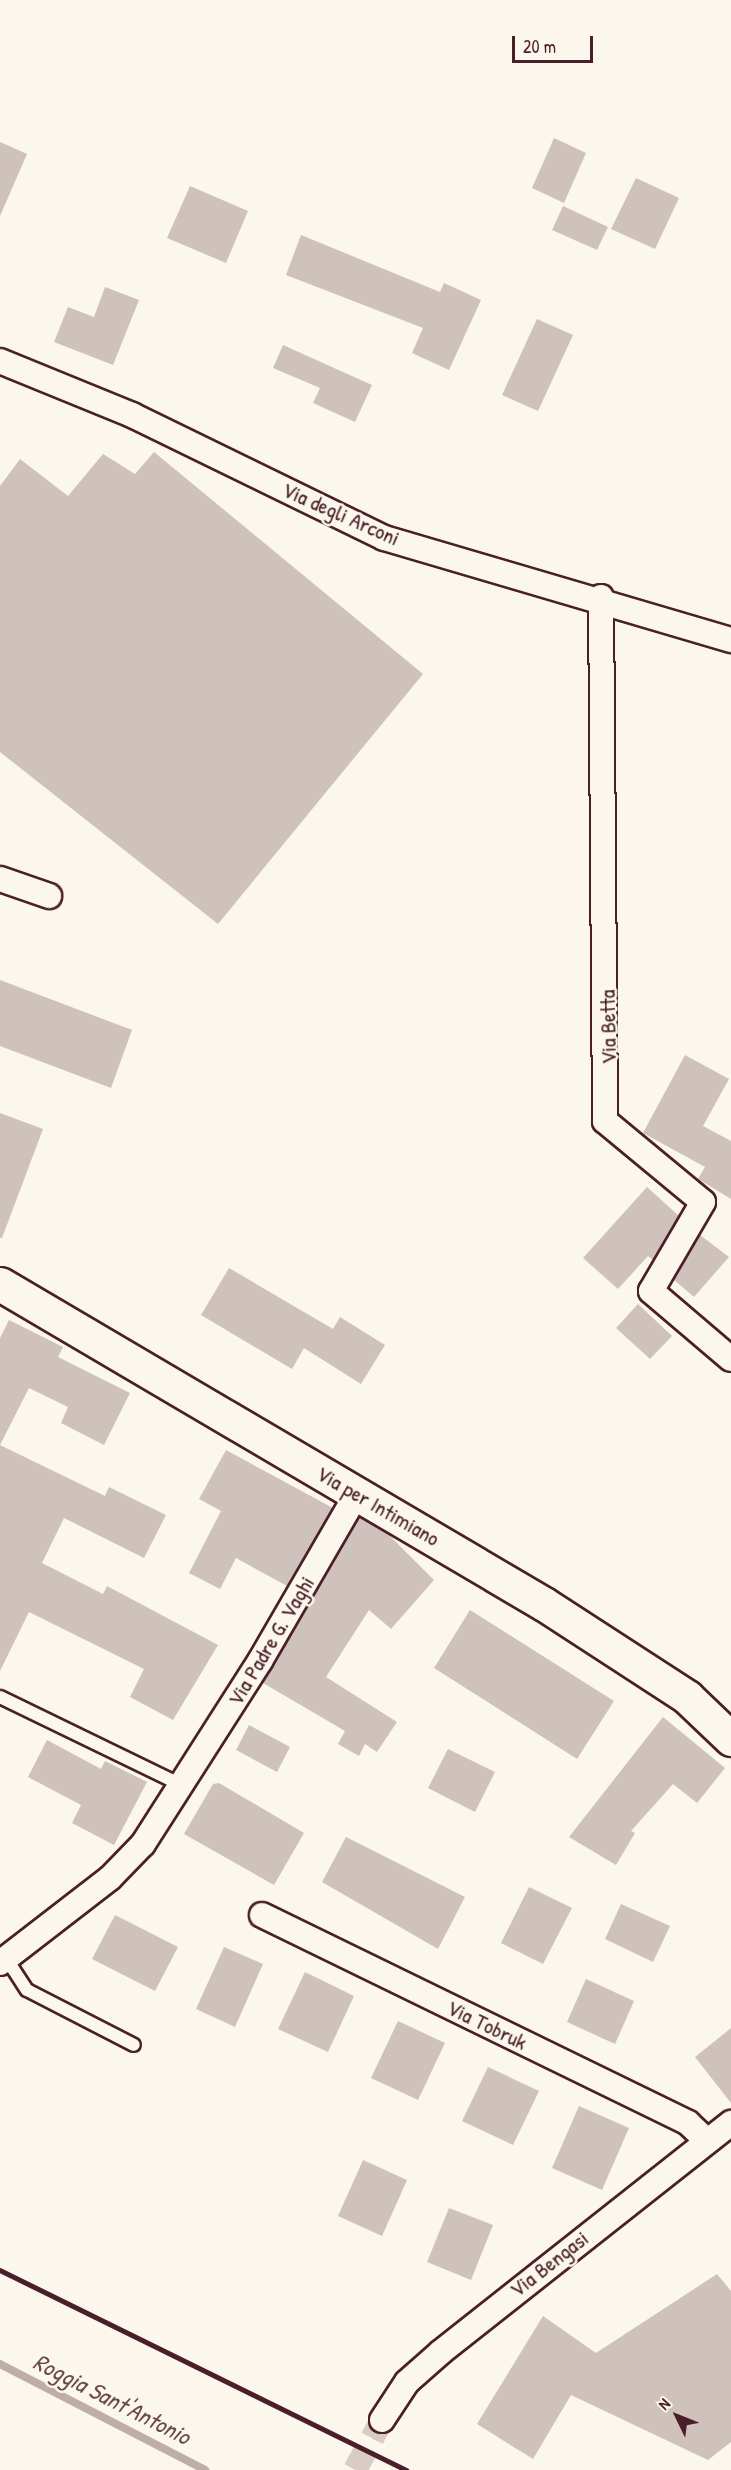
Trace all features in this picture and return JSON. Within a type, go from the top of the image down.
[{"type":"street","name":"Via degli Arconi","points":[[0,361],[132,415],[384,538],[601,597],[731,640]]},
{"type":"street","name":"Via Betta","points":[[601,597],[605,1121],[704,1202],[651,1291],[731,1359]]},
{"type":"street","points":[[0,879],[49,896]]},
{"type":"street","name":"Via per Intimiano","points":[[6,1288],[357,1494],[687,1697],[731,1739]]},
{"type":"street","name":"Via Padre G. Vaghi","points":[[3,1961],[130,1858],[181,1785],[357,1494]]},
{"type":"street","name":"Via Tobruk","points":[[262,1916],[688,2123],[707,2141]]},
{"type":"street","name":"Via Bengasi","points":[[381,2420],[407,2382],[441,2352],[731,2123]]},
{"type":"lane","points":[[0,1697],[181,1785]]},
{"type":"lane","name":"Via Padre G. Vaghi","points":[[3,1961],[27,1990],[134,2045]]},
{"type":"building","points":[[554,138],[586,153],[564,203],[532,188]]},
{"type":"building","points":[[0,142],[27,154],[0,216]]},
{"type":"building","points":[[636,178],[679,198],[655,249],[611,229]]},
{"type":"building","points":[[190,186],[248,211],[226,263],[167,238]]},
{"type":"building","points":[[563,206],[608,227],[597,250],[552,230]]},
{"type":"building","points":[[301,235],[440,292],[444,283],[481,300],[449,370],[412,353],[423,328],[286,275]]},
{"type":"building","points":[[105,287],[139,300],[113,365],[54,342],[68,307],[94,317]]},
{"type":"building","points":[[537,319],[573,335],[538,411],[502,395]]},
{"type":"building","points":[[283,345],[372,385],[355,422],[313,403],[320,388],[273,368]]},
{"type":"building","points":[[154,452],[423,674],[218,924],[0,752],[0,486],[20,459],[68,496],[103,454],[135,474]]},
{"type":"building","points":[[0,980],[132,1030],[111,1088],[0,1046]]},
{"type":"building","points":[[685,1055],[729,1079],[703,1126],[731,1141],[731,1199],[698,1179],[705,1167],[643,1133]]},
{"type":"building","points":[[0,1113],[43,1129],[2,1238],[0,1238]]},
{"type":"building","points":[[647,1187],[679,1216],[653,1260],[648,1256],[618,1289],[583,1258]]},
{"type":"building","points":[[700,1235],[729,1257],[694,1297],[674,1280]]},
{"type":"building","points":[[229,1268],[333,1329],[340,1317],[385,1345],[361,1384],[304,1348],[292,1369],[201,1315]]},
{"type":"building","points":[[638,1304],[672,1336],[650,1359],[616,1328]]},
{"type":"building","points":[[9,1320],[63,1347],[58,1357],[130,1393],[104,1445],[61,1423],[68,1407],[29,1388],[0,1445],[0,1338]]},
{"type":"building","points":[[0,1445],[105,1496],[109,1487],[166,1515],[144,1558],[64,1518],[42,1563],[103,1594],[107,1586],[218,1645],[173,1720],[130,1697],[144,1669],[29,1612],[0,1671]]},
{"type":"building","points":[[226,1450],[333,1508],[287,1586],[236,1558],[220,1589],[189,1573],[221,1511],[199,1499]]},
{"type":"building","points":[[360,1517],[389,1535],[434,1580],[391,1629],[369,1610],[326,1677],[397,1722],[377,1752],[365,1744],[359,1756],[338,1744],[345,1731],[263,1683]]},
{"type":"building","points":[[470,1610],[614,1701],[577,1759],[434,1668]]},
{"type":"building","points":[[663,1717],[725,1768],[697,1803],[673,1784],[631,1831],[635,1833],[616,1865],[569,1837]]},
{"type":"building","points":[[249,1725],[290,1747],[277,1772],[236,1750]]},
{"type":"building","points":[[47,1740],[101,1769],[105,1761],[147,1782],[114,1845],[72,1823],[81,1805],[28,1777]]},
{"type":"building","points":[[448,1749],[495,1772],[475,1812],[428,1788]]},
{"type":"building","points":[[219,1783],[304,1833],[274,1885],[184,1834],[213,1784]]},
{"type":"building","points":[[346,1837],[465,1897],[438,1949],[322,1882]]},
{"type":"building","points":[[529,1887],[572,1908],[543,1964],[501,1943]]},
{"type":"building","points":[[621,1904],[670,1926],[653,1962],[605,1939]]},
{"type":"building","points":[[115,1915],[178,1947],[155,1991],[92,1959]]},
{"type":"building","points":[[224,1947],[263,1964],[235,2027],[196,2009]]},
{"type":"building","points":[[305,1972],[354,1996],[328,2052],[278,2029]]},
{"type":"building","points":[[586,1979],[634,2001],[615,2044],[567,2022]]},
{"type":"building","points":[[398,2021],[445,2043],[418,2100],[371,2078]]},
{"type":"building","points":[[731,2028],[731,2103],[695,2057]]},
{"type":"building","points":[[488,2067],[539,2091],[513,2145],[462,2121]]},
{"type":"building","points":[[579,2106],[629,2128],[602,2190],[552,2168]]},
{"type":"building","points":[[363,2160],[407,2180],[382,2236],[338,2216]]},
{"type":"building","points":[[449,2208],[493,2225],[471,2280],[427,2262]]},
{"type":"building","points":[[717,2274],[731,2291],[731,2442],[708,2460],[571,2395],[533,2459],[477,2424],[543,2316],[596,2353]]},
{"type":"waterway","name":"Roggia Sant'Antonio","points":[[0,2364],[205,2470]]},
{"type":"tunnel","points":[[355,2470],[382,2420]]},
{"type":"railway","points":[[0,2270],[407,2470]]}]
